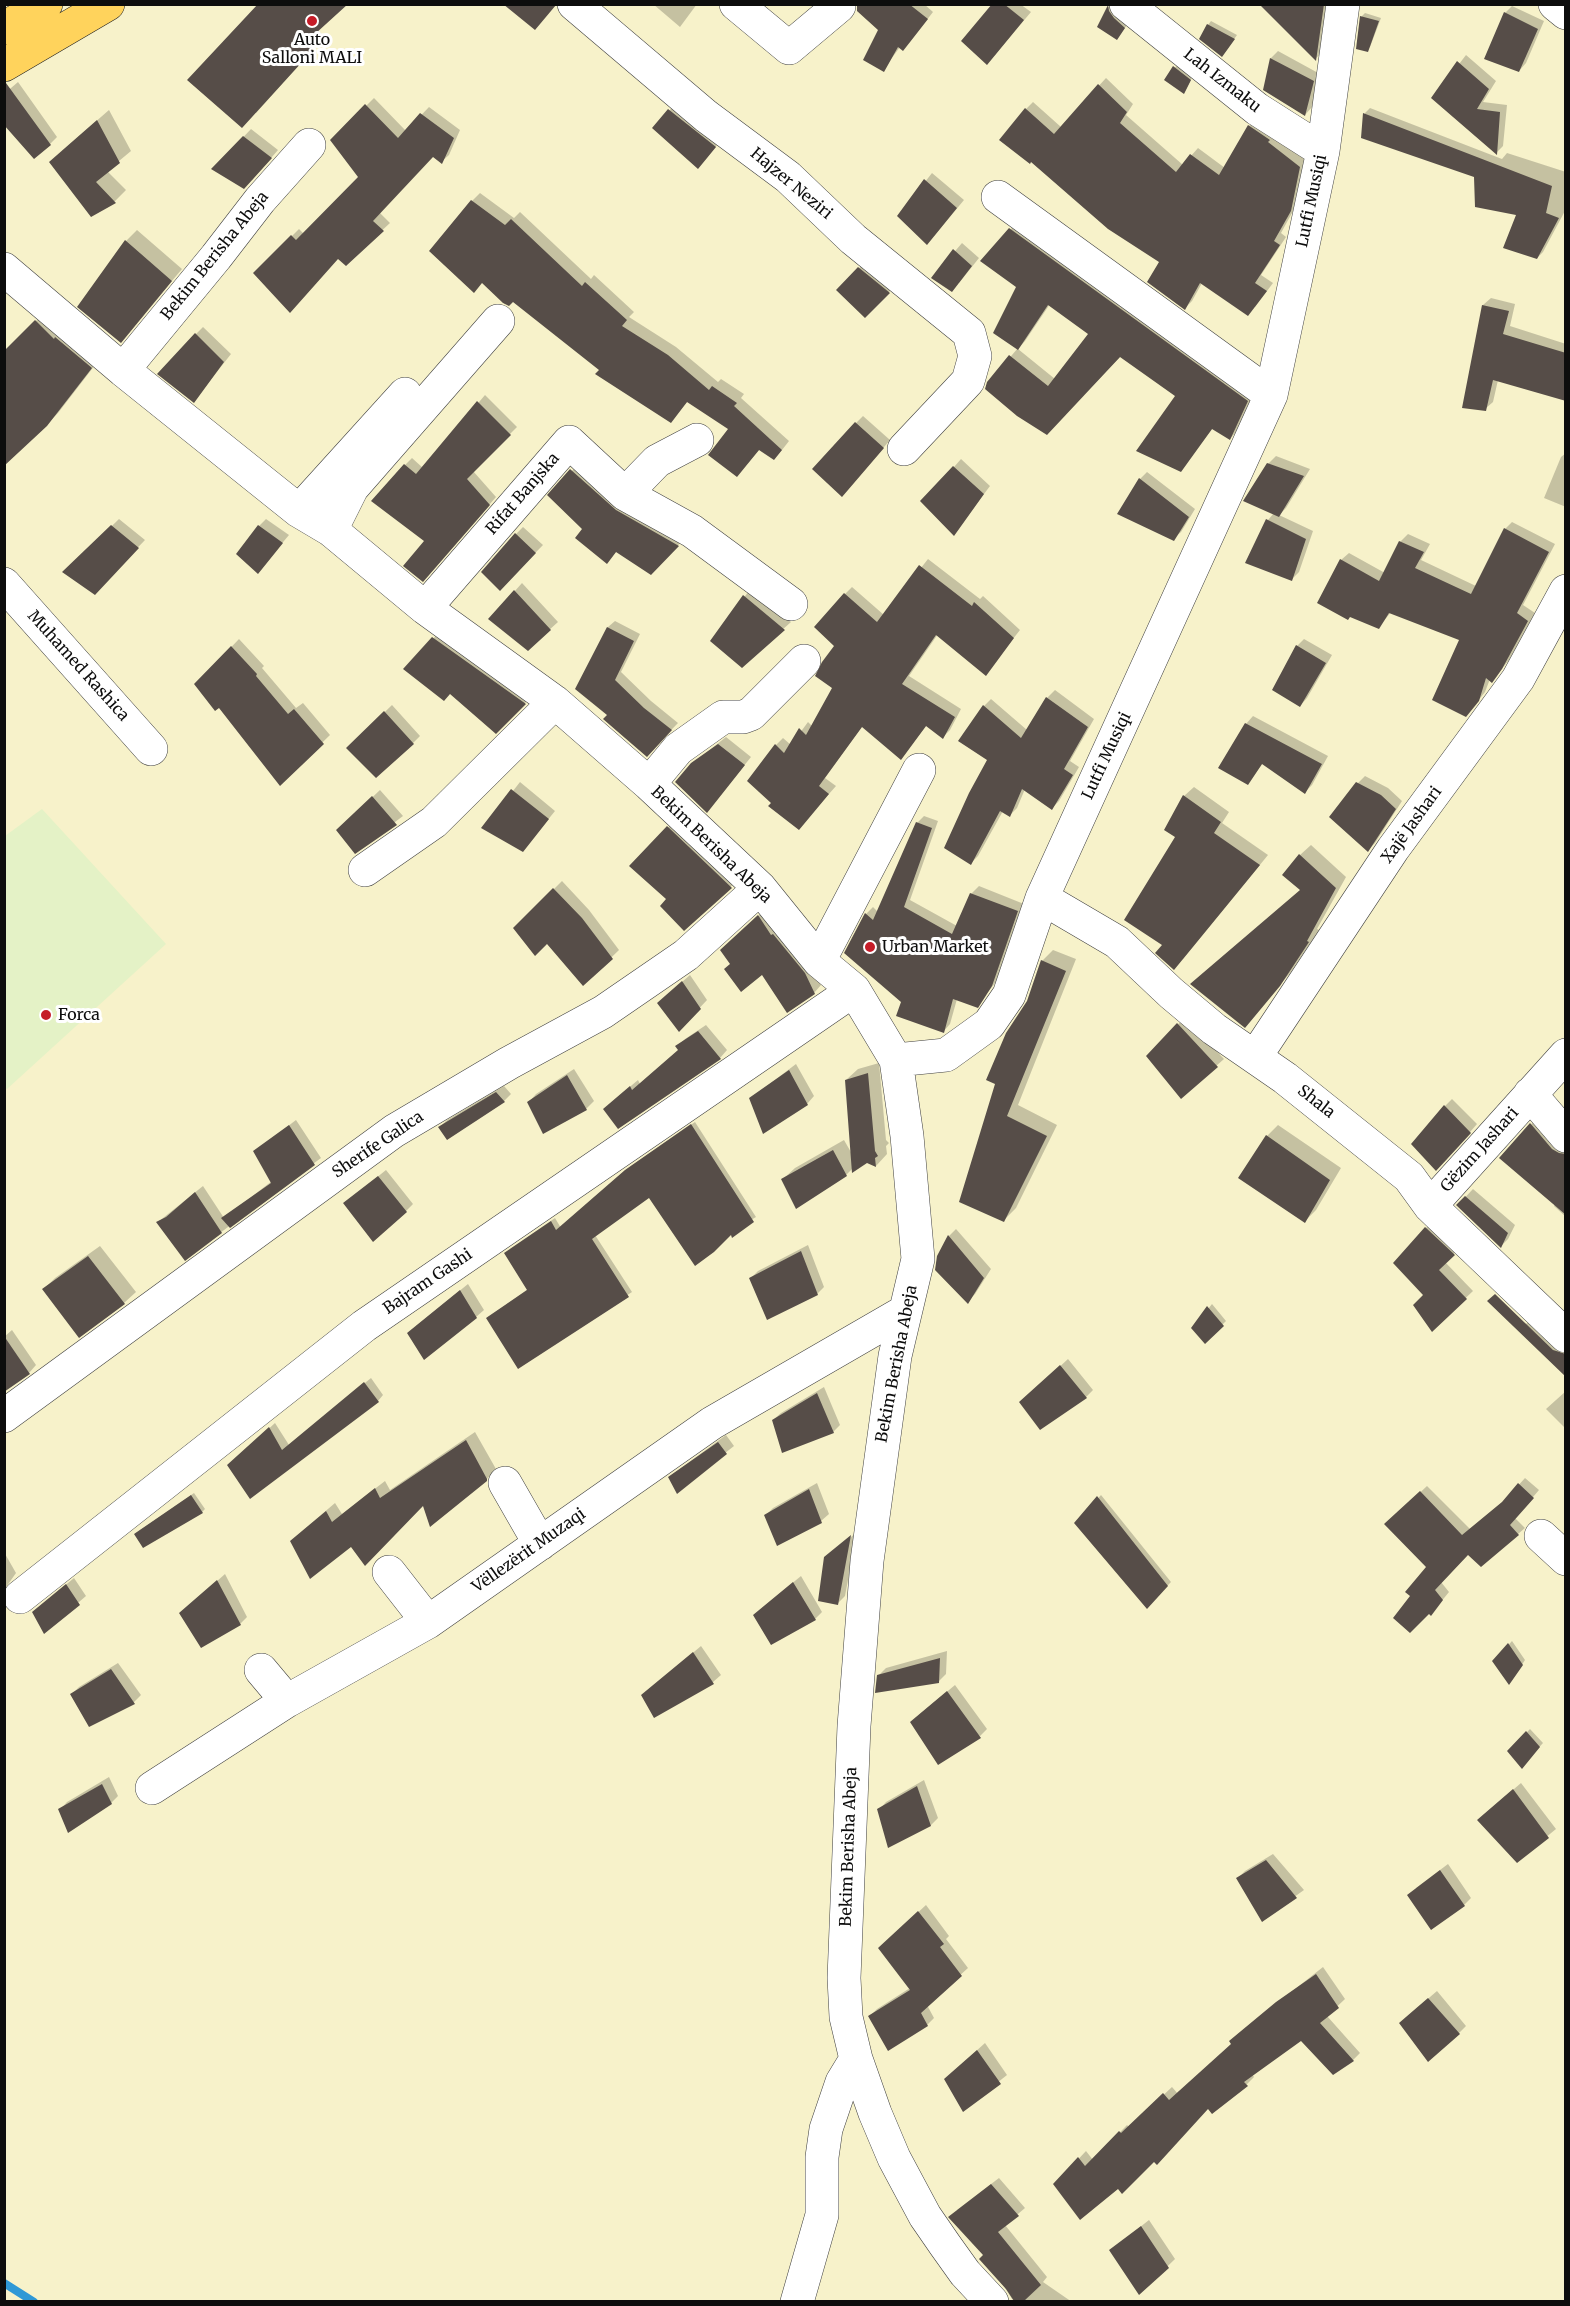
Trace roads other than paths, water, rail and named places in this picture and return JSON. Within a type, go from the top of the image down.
[{"type":"main road","points":[[4,28],[46,4]]},
{"type":"main road","points":[[4,65],[108,4]]},
{"type":"street","name":"Hajzer Neziri","points":[[574,4],[706,116],[788,177],[853,239],[969,333],[975,356],[968,381],[904,449]]},
{"type":"street","points":[[736,4],[789,48],[839,6]]},
{"type":"street","name":"Lah Izmaku","points":[[1126,4],[1257,108],[1323,152]]},
{"type":"street","name":"Lutfi Musiqi","points":[[896,1060],[946,1055],[989,1024],[1009,995],[1042,898],[1271,395],[1323,152],[1343,4]]},
{"type":"street","points":[[1555,4],[1566,13]]},
{"type":"street","name":"Bekim Berisha Abeja","points":[[123,370],[260,200],[309,145]]},
{"type":"street","points":[[998,196],[1271,395]]},
{"type":"street","name":"Bekim Berisha Abeja","points":[[4,268],[123,370],[299,511],[331,530],[425,608],[555,702],[649,784],[760,888],[819,961],[854,990],[896,1060],[907,1136],[918,1259],[904,1312],[882,1443],[867,1561],[854,1726],[844,1978],[846,2017],[856,2059],[894,2158],[925,2216],[965,2273],[992,2301]]},
{"type":"street","points":[[299,511],[487,318],[352,489],[331,530]]},
{"type":"street","points":[[625,494],[657,461],[697,440]]},
{"type":"street","name":"Rifat Banjska","points":[[425,608],[569,442],[625,494],[692,531],[792,604]]},
{"type":"street","name":"Muhamed Rashica","points":[[4,584],[151,749]]},
{"type":"street","name":"Xajë Jashari","points":[[1255,1057],[1394,849],[1518,679],[1566,591]]},
{"type":"street","points":[[649,784],[678,749],[723,717],[742,717],[750,714],[804,661]]},
{"type":"street","points":[[365,870],[434,822],[555,702]]},
{"type":"street","points":[[819,961],[918,771]]},
{"type":"street","name":"Sherife Galica","points":[[4,1416],[394,1131],[509,1063],[603,1012],[686,955],[760,888]]},
{"type":"street","name":"Shala","points":[[1042,898],[1117,942],[1171,993],[1215,1029],[1285,1078],[1409,1177],[1430,1206],[1566,1336]]},
{"type":"street","name":"Bajram Gashi","points":[[20,1597],[364,1326],[854,990]]},
{"type":"street","name":"Gëzim Jashari","points":[[1430,1206],[1566,1056]]},
{"type":"street","name":"Gëzim Jashari","points":[[1530,1094],[1566,1136]]},
{"type":"street","name":"Vëllezërit Muzaqi","points":[[152,1788],[287,1701],[428,1622],[712,1423],[904,1312]]},
{"type":"street","points":[[505,1483],[540,1544]]},
{"type":"street","points":[[1541,1536],[1566,1559]]},
{"type":"street","points":[[389,1572],[428,1622]]},
{"type":"street","points":[[261,1670],[287,1701]]},
{"type":"street","points":[[797,2301],[822,2214],[822,2157],[826,2129],[842,2082],[856,2059]]},
{"type":"waterway","points":[[4,2283],[34,2302]]},
{"type":"place","name":"Auto Salloni MALI","points":[[312,21]]},
{"type":"place","name":"Urban Market","points":[[870,947]]},
{"type":"place","name":"Forca","points":[[46,1015]]}]
